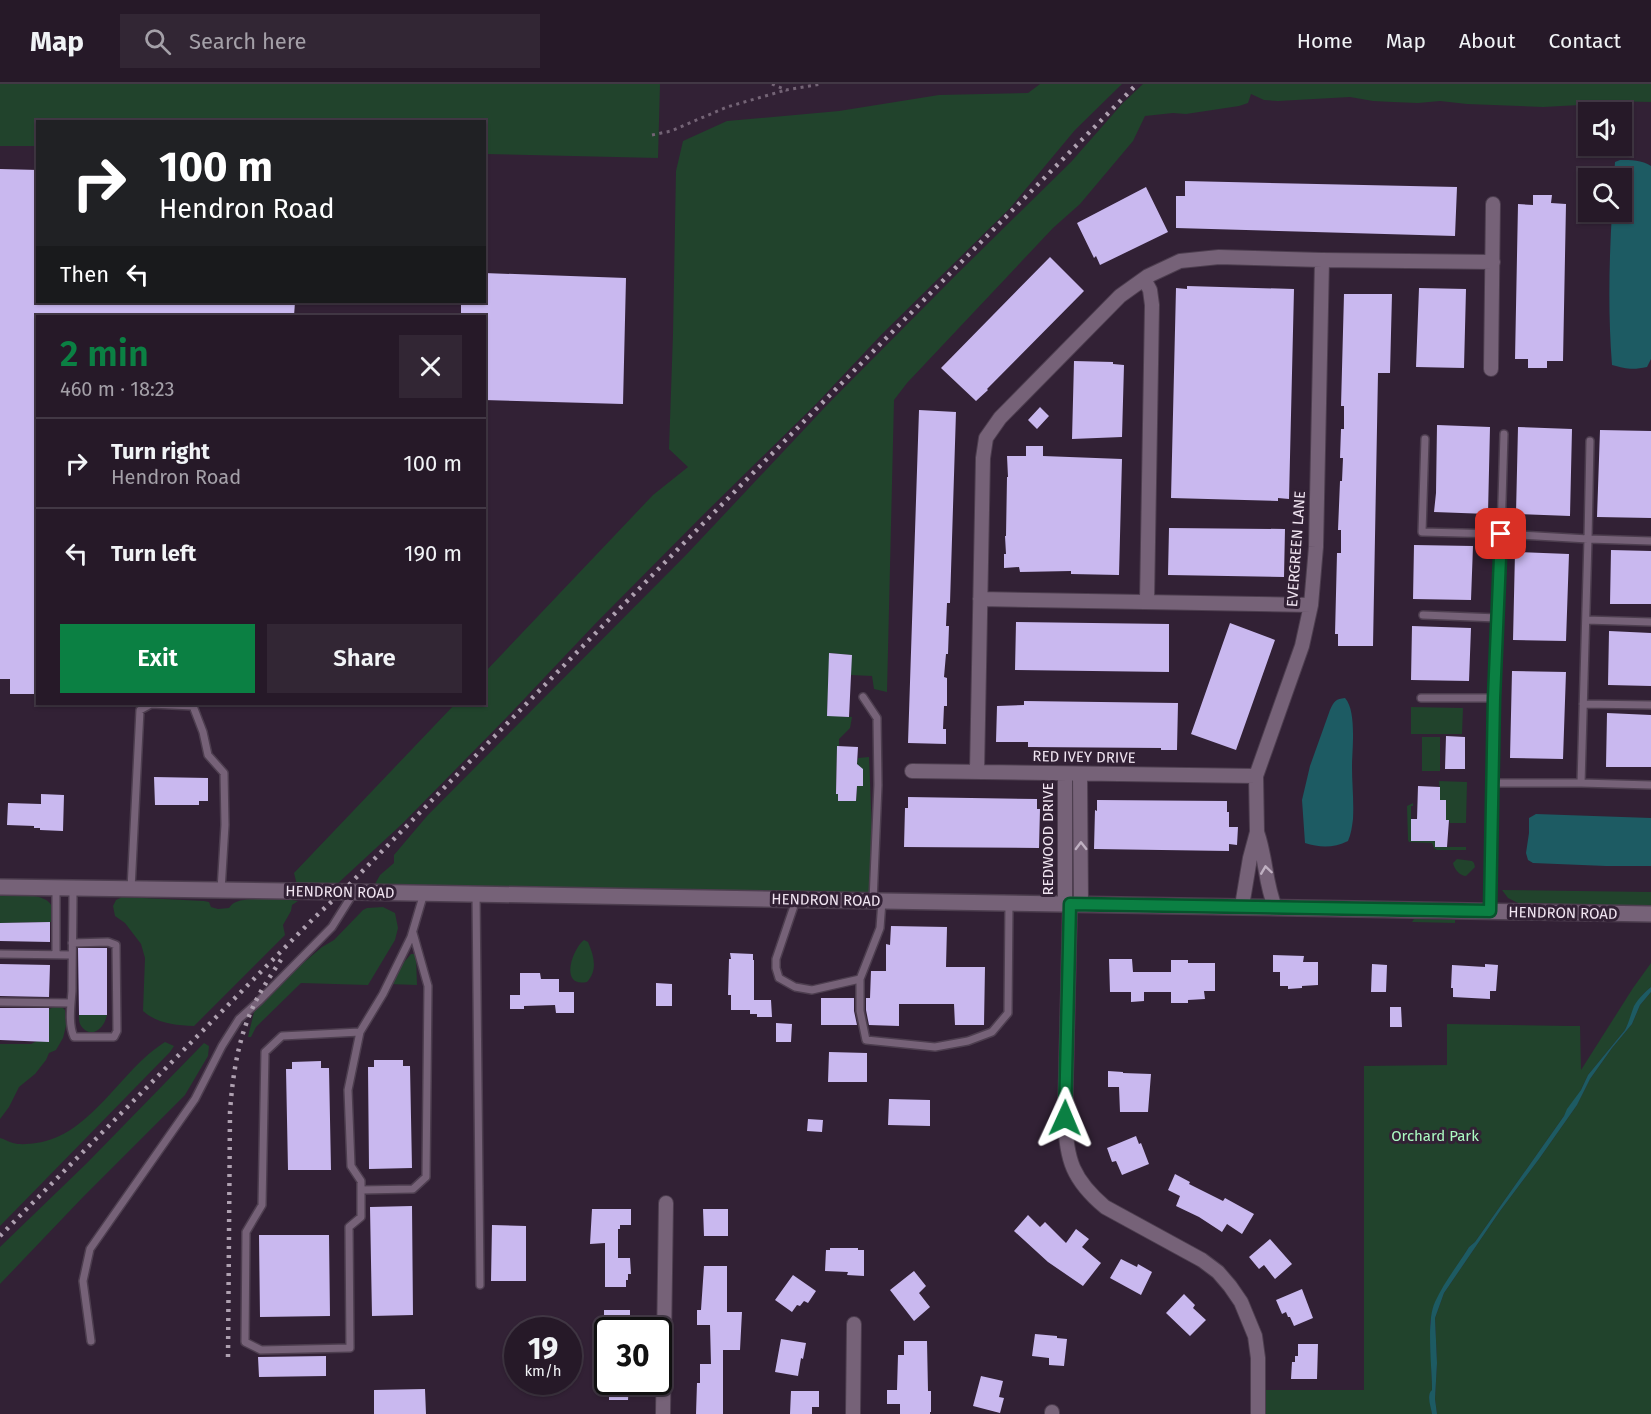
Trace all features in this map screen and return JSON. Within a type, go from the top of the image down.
[{"type":"street","points":[[1491,369],[1493,204]]},
{"type":"street","points":[[976,772],[983,458],[986,438],[1000,418],[1120,296],[1144,279],[1180,261],[1220,257],[1493,262]]},
{"type":"street","name":"EVERGREEN LANE","points":[[1242,906],[1257,832],[1256,776],[1302,646],[1311,605],[1316,547],[1322,260]]},
{"type":"street","points":[[1144,279],[1150,290],[1152,305],[1147,602]]},
{"type":"street","points":[[980,599],[1311,605]]},
{"type":"street","name":"RED IVEY DRIVE","points":[[912,771],[1256,776]]},
{"type":"street","name":"REDWOOD DRIVE","points":[[1065,774],[1072,904]]},
{"type":"street","points":[[1080,774],[1072,904],[1065,1118],[1065,1139],[1070,1159],[1082,1185],[1105,1208],[1202,1260],[1218,1272],[1230,1286],[1241,1302],[1255,1336],[1258,1358],[1258,1414]]},
{"type":"street","name":"EVERGREEN LANE","points":[[1257,832],[1262,847],[1269,893],[1275,907]]},
{"type":"street","name":"HENDRON ROAD","points":[[0,887],[1651,914]]},
{"type":"street","points":[[663,1414],[666,1203]]},
{"type":"street","points":[[853,1414],[854,1324]]},
{"type":"lane","points":[[1490,911],[1494,698],[1504,434]]},
{"type":"lane","points":[[1425,439],[1422,532],[1651,541]]},
{"type":"lane","points":[[1581,783],[1590,441]]},
{"type":"lane","points":[[1423,615],[1497,618]]},
{"type":"lane","points":[[1586,620],[1651,622]]},
{"type":"lane","points":[[863,697],[877,718],[877,901],[880,928],[860,979],[860,1011],[866,1040],[935,1047],[969,1041],[992,1032],[1008,1013],[1009,903]]},
{"type":"lane","points":[[1421,698],[1494,698]]},
{"type":"lane","points":[[1583,704],[1651,705]]},
{"type":"lane","points":[[130,889],[140,710],[149,705]]},
{"type":"lane","points":[[172,705],[193,706],[208,754],[224,773],[225,825],[220,891]]},
{"type":"lane","points":[[1492,783],[1651,785]]},
{"type":"lane","points":[[56,888],[56,955]]},
{"type":"lane","points":[[72,942],[108,942],[116,945],[117,1031],[114,1037],[74,1037],[71,1032],[71,1003],[72,955],[72,942],[73,888]]},
{"type":"lane","points":[[91,1341],[84,1281],[90,1249],[195,1099],[222,1046],[239,1019],[332,927],[354,892]]},
{"type":"lane","points":[[360,1032],[282,1036],[266,1052],[262,1205],[246,1232],[245,1342],[261,1350],[350,1348],[349,1227],[361,1217],[361,1181],[351,1166],[348,1090],[360,1032],[383,994],[413,932],[424,893]]},
{"type":"lane","points":[[476,894],[480,1285]]},
{"type":"lane","points":[[796,900],[776,959],[779,978],[795,987],[812,990],[860,979]]},
{"type":"lane","points":[[361,1190],[413,1189],[426,1177],[428,986],[413,932]]},
{"type":"lane","points":[[0,954],[72,955]]},
{"type":"lane","points":[[0,1002],[71,1003]]},
{"type":"path","points":[[772,84],[786,90]]},
{"type":"path","points":[[652,135],[671,131],[727,107],[786,90],[822,84]]},
{"type":"green space","points":[[0,84],[660,84],[658,158],[486,154],[486,120],[36,120],[36,146],[0,146]]},
{"type":"green space","points":[[1040,84],[1122,84],[1075,130],[1010,208],[595,624],[403,823],[335,886],[297,885],[294,873],[454,705],[486,705],[486,671],[653,495],[688,467],[669,449],[676,171],[683,141],[727,121],[839,111],[939,95],[1028,93]]},
{"type":"green space","points":[[1143,84],[1651,84],[1651,102],[1578,102],[1578,105],[1543,107],[1440,101],[1418,103],[1373,101],[1350,97],[1278,101],[1264,100],[1251,94],[1248,103],[1239,106],[1186,114],[1145,116],[1133,141],[1080,204],[1053,228],[907,383],[894,400],[887,692],[874,689],[872,676],[851,675],[851,655],[830,653],[827,715],[852,717],[850,728],[839,739],[837,747],[836,794],[838,794],[838,801],[856,801],[857,786],[863,786],[857,764],[858,758],[869,757],[873,856],[871,895],[375,884],[380,875],[394,863],[394,855],[427,816],[686,555],[827,405],[1071,162],[1122,104]]},
{"type":"green space","points":[[1411,707],[1463,708],[1462,734],[1411,734]]},
{"type":"green space","points":[[1422,737],[1440,737],[1440,771],[1422,771]]},
{"type":"green space","points":[[1439,781],[1467,782],[1466,823],[1450,823],[1446,820],[1446,801],[1440,800]]},
{"type":"green space","points":[[1413,803],[1411,806],[1411,841],[1435,841],[1436,847],[1466,847],[1466,850],[1437,850],[1432,843],[1409,842],[1407,806]]},
{"type":"green space","points":[[1457,859],[1472,861],[1475,867],[1466,876],[1462,875],[1453,863]]},
{"type":"green space","points":[[1502,890],[1651,892],[1651,906],[1520,904],[1508,898]]},
{"type":"green space","points":[[0,895],[29,895],[44,899],[52,907],[51,922],[0,923]]},
{"type":"green space","points":[[122,897],[204,901],[218,909],[229,908],[235,902],[248,899],[298,901],[292,905],[283,925],[285,935],[194,1026],[161,1021],[143,1011],[145,958],[141,944],[125,923],[115,916],[113,906],[116,900]]},
{"type":"green space","points":[[383,907],[395,913],[398,928],[395,940],[368,985],[301,983],[256,1027],[251,1037],[248,1037],[254,1012],[295,970],[334,940],[363,910]]},
{"type":"green space","points":[[1414,919],[1455,920],[1455,923],[1412,922]]},
{"type":"green space","points":[[584,940],[590,947],[594,968],[587,982],[578,982],[573,979],[570,967],[575,951]]},
{"type":"green space","points":[[411,954],[416,957],[417,985],[389,984],[397,970]]},
{"type":"green space","name":"Orchard Park","points":[[1651,963],[1651,987],[1634,1007],[1625,1030],[1588,1075],[1564,1116],[1475,1242],[1469,1247],[1441,1291],[1433,1308],[1430,1323],[1432,1390],[1429,1396],[1432,1414],[1258,1414],[1258,1390],[1364,1390],[1364,1066],[1447,1065],[1447,1024],[1580,1026],[1581,1070]]},
{"type":"green space","points":[[1651,992],[1651,1414],[1437,1414],[1435,1318],[1444,1293],[1577,1105],[1590,1079],[1632,1024],[1640,1005]]},
{"type":"green space","points":[[55,1006],[65,1010],[66,1026],[63,1038],[56,1050],[49,1053],[35,1074],[19,1087],[0,1119],[0,1044],[31,1044],[37,1041],[48,1041],[48,1010]]},
{"type":"green space","points":[[79,1015],[107,1015],[102,1027],[91,1033],[81,1026]]},
{"type":"green space","points":[[165,1042],[174,1046],[170,1052],[0,1226],[0,1138],[16,1144],[33,1143],[55,1138],[73,1128],[89,1115],[149,1054]]},
{"type":"green space","points":[[204,1043],[209,1046],[208,1056],[185,1095],[0,1284],[0,1247],[87,1163]]},
{"type":"shaded area","points":[[1632,160],[1651,166],[1651,359],[1647,367],[1638,369],[1612,365],[1609,308],[1611,222],[1632,222],[1632,168],[1615,168],[1615,162]]},
{"type":"shaded area","points":[[1345,698],[1351,712],[1353,731],[1351,833],[1348,841],[1337,845],[1311,845],[1305,843],[1302,800],[1310,766],[1330,710],[1336,701]]},
{"type":"shaded area","points":[[1536,814],[1651,818],[1651,866],[1533,863],[1528,860],[1526,853],[1529,818]]},
{"type":"shaded area","points":[[1651,987],[1651,992],[1640,1005],[1632,1024],[1590,1079],[1577,1105],[1444,1293],[1435,1318],[1437,1414],[1432,1414],[1429,1398],[1432,1390],[1430,1344],[1432,1310],[1435,1302],[1469,1247],[1475,1242],[1564,1116],[1588,1075],[1625,1030],[1636,1003]]},
{"type":"building","points":[[0,169],[36,170],[36,303],[295,303],[294,315],[36,315],[36,694],[10,694],[10,679],[0,679]]},
{"type":"building","points":[[1185,181],[1457,187],[1455,236],[1176,228],[1176,196],[1185,196]]},
{"type":"building","points":[[1146,187],[1168,232],[1100,265],[1096,256],[1094,258],[1077,223]]},
{"type":"building","points":[[1533,195],[1552,195],[1551,203],[1566,204],[1563,361],[1547,361],[1547,368],[1528,368],[1528,359],[1515,359],[1518,204],[1533,205]]},
{"type":"building","points":[[1050,257],[1084,291],[976,401],[941,368]]},
{"type":"building","points":[[486,273],[626,278],[623,404],[486,400],[486,315],[461,315],[461,303],[486,303]]},
{"type":"building","points":[[1187,286],[1294,289],[1289,499],[1278,498],[1278,501],[1171,498],[1176,288],[1187,289]]},
{"type":"building","points":[[1419,288],[1466,289],[1464,368],[1416,367]]},
{"type":"building","points":[[1344,294],[1392,294],[1390,373],[1378,373],[1373,646],[1338,646],[1338,634],[1335,634],[1337,553],[1341,553],[1341,530],[1338,530],[1343,458],[1340,458],[1341,429],[1344,429],[1344,406],[1341,406]]},
{"type":"building","points":[[1074,361],[1113,362],[1113,364],[1124,365],[1122,437],[1072,439]]},
{"type":"building","points":[[1040,407],[1049,416],[1037,429],[1028,420]]},
{"type":"building","points":[[919,410],[956,412],[950,603],[947,603],[946,626],[949,626],[948,654],[946,654],[944,677],[947,678],[947,706],[944,706],[943,729],[946,729],[946,744],[908,743]]},
{"type":"building","points":[[1437,425],[1490,427],[1488,514],[1434,512]]},
{"type":"building","points":[[1518,427],[1572,429],[1570,516],[1516,514]]},
{"type":"building","points":[[1600,430],[1651,431],[1651,518],[1597,517]]},
{"type":"building","points":[[1026,446],[1043,446],[1043,456],[1122,459],[1119,575],[1071,574],[1071,571],[1020,572],[1019,567],[1004,568],[1007,456],[1026,456]]},
{"type":"building","points":[[1169,528],[1285,529],[1284,577],[1168,575]]},
{"type":"building","points":[[1414,545],[1473,546],[1471,600],[1413,599]]},
{"type":"building","points":[[1611,550],[1651,551],[1651,604],[1610,604]]},
{"type":"building","points":[[1515,552],[1569,554],[1566,641],[1513,640]]},
{"type":"building","points":[[1016,622],[1169,624],[1169,672],[1015,670]]},
{"type":"building","points":[[1230,623],[1275,640],[1236,750],[1191,734]]},
{"type":"building","points":[[1412,626],[1471,628],[1469,681],[1411,680]]},
{"type":"building","points":[[1609,631],[1651,633],[1651,686],[1608,685]]},
{"type":"building","points":[[829,653],[852,655],[849,717],[827,716]]},
{"type":"building","points":[[1512,671],[1566,672],[1563,759],[1510,758]]},
{"type":"building","points":[[1024,701],[1178,703],[1177,750],[1028,747],[1028,742],[996,742],[997,706],[1024,705]]},
{"type":"building","points":[[1607,713],[1651,715],[1651,767],[1606,767]]},
{"type":"building","points":[[1446,736],[1465,737],[1465,769],[1445,769]]},
{"type":"building","points":[[837,746],[858,747],[857,764],[863,769],[863,786],[857,786],[856,801],[838,801],[838,794],[836,794]]},
{"type":"building","points":[[154,777],[208,778],[208,801],[199,801],[199,805],[155,805]]},
{"type":"building","points":[[1418,786],[1440,787],[1440,800],[1446,800],[1446,820],[1449,820],[1447,847],[1435,847],[1435,841],[1411,841],[1411,819],[1417,819]]},
{"type":"building","points":[[41,794],[64,795],[63,831],[40,830],[34,826],[7,825],[8,803],[41,804]]},
{"type":"building","points":[[908,797],[1037,799],[1037,809],[1040,809],[1039,848],[904,847],[905,808],[908,808]]},
{"type":"building","points":[[1097,800],[1227,801],[1229,827],[1238,827],[1237,845],[1229,844],[1229,851],[1094,849]]},
{"type":"building","points":[[50,922],[50,942],[0,941],[0,923]]},
{"type":"building","points":[[891,926],[947,927],[946,967],[985,967],[984,1025],[955,1025],[954,1004],[899,1004],[899,1026],[869,1025],[866,998],[870,998],[871,971],[886,971],[886,944],[890,945]]},
{"type":"building","points":[[78,948],[107,948],[107,1015],[79,1015]]},
{"type":"building","points":[[730,953],[753,954],[754,1000],[771,1000],[772,1017],[757,1017],[757,1014],[750,1014],[750,1010],[731,1010],[731,995],[728,995]]},
{"type":"building","points":[[1273,955],[1304,956],[1303,962],[1318,962],[1318,985],[1288,989],[1288,986],[1280,986],[1280,972],[1273,972]]},
{"type":"building","points":[[1109,959],[1132,959],[1133,972],[1171,972],[1171,960],[1188,960],[1188,963],[1215,963],[1215,991],[1204,991],[1205,999],[1188,1000],[1188,1003],[1171,1003],[1171,992],[1144,992],[1144,1001],[1131,1002],[1131,992],[1110,992]]},
{"type":"building","points":[[0,964],[50,965],[49,997],[0,996]]},
{"type":"building","points":[[1372,964],[1387,965],[1386,992],[1371,992]]},
{"type":"building","points":[[1485,964],[1498,965],[1496,991],[1490,991],[1490,999],[1453,997],[1452,965],[1485,967]]},
{"type":"building","points":[[520,973],[540,973],[541,979],[559,979],[559,992],[574,992],[574,1013],[556,1013],[555,1005],[510,1009],[510,995],[520,995]]},
{"type":"building","points":[[656,983],[672,984],[672,1006],[656,1006]]},
{"type":"building","points":[[821,998],[854,998],[857,1025],[821,1025]]},
{"type":"building","points":[[1390,1007],[1401,1007],[1402,1027],[1390,1027]]},
{"type":"building","points":[[0,1008],[49,1008],[49,1042],[0,1040]]},
{"type":"building","points":[[776,1023],[792,1024],[791,1042],[776,1042]]},
{"type":"building","points":[[829,1052],[867,1053],[867,1082],[828,1082]]},
{"type":"building","points":[[374,1060],[403,1060],[403,1066],[410,1066],[412,1168],[369,1169],[368,1067],[374,1067]]},
{"type":"building","points":[[321,1061],[321,1068],[329,1068],[331,1170],[288,1170],[286,1069],[292,1069],[292,1062]]},
{"type":"building","points":[[1108,1071],[1151,1074],[1148,1112],[1120,1112],[1119,1087],[1108,1087]]},
{"type":"building","points":[[889,1099],[930,1100],[930,1126],[888,1125]]},
{"type":"building","points":[[808,1119],[823,1120],[822,1132],[807,1131]]},
{"type":"building","points":[[1136,1136],[1149,1164],[1122,1175],[1116,1161],[1112,1162],[1107,1148]]},
{"type":"building","points":[[1175,1174],[1190,1182],[1189,1184],[1223,1201],[1225,1198],[1254,1214],[1242,1234],[1227,1224],[1222,1232],[1176,1206],[1180,1196],[1168,1190]]},
{"type":"building","points":[[412,1206],[413,1315],[372,1316],[370,1207]]},
{"type":"building","points":[[592,1209],[631,1209],[631,1225],[620,1225],[618,1229],[618,1258],[630,1258],[631,1274],[628,1274],[626,1287],[605,1287],[605,1243],[590,1244]]},
{"type":"building","points":[[703,1209],[728,1209],[728,1236],[704,1236]]},
{"type":"building","points":[[1028,1215],[1040,1227],[1045,1222],[1066,1243],[1076,1229],[1089,1239],[1082,1247],[1101,1263],[1083,1286],[1048,1262],[1014,1231]]},
{"type":"building","points":[[492,1225],[526,1226],[526,1281],[491,1281]]},
{"type":"building","points":[[259,1235],[329,1235],[330,1316],[260,1317]]},
{"type":"building","points":[[1270,1239],[1292,1264],[1275,1279],[1264,1265],[1259,1269],[1249,1257]]},
{"type":"building","points":[[830,1248],[864,1250],[864,1276],[847,1275],[848,1272],[825,1271],[826,1250]]},
{"type":"building","points":[[1121,1259],[1137,1267],[1138,1264],[1152,1272],[1141,1295],[1110,1278]]},
{"type":"building","points":[[704,1266],[727,1266],[727,1312],[742,1312],[740,1350],[723,1350],[723,1414],[696,1414],[700,1364],[711,1364],[710,1325],[697,1325],[697,1310],[701,1310]]},
{"type":"building","points":[[914,1271],[926,1286],[919,1293],[930,1307],[914,1321],[890,1290]]},
{"type":"building","points":[[793,1275],[816,1291],[808,1303],[804,1301],[792,1312],[775,1300]]},
{"type":"building","points":[[1302,1289],[1313,1318],[1294,1326],[1286,1312],[1282,1314],[1276,1300]]},
{"type":"building","points":[[1184,1294],[1195,1305],[1193,1308],[1206,1320],[1190,1336],[1166,1313]]},
{"type":"building","points":[[604,1310],[630,1310],[630,1317],[604,1317]]},
{"type":"building","points":[[1035,1334],[1067,1339],[1064,1366],[1049,1365],[1049,1358],[1032,1356]]},
{"type":"building","points":[[781,1339],[806,1343],[798,1376],[775,1372]]},
{"type":"building","points":[[904,1341],[927,1341],[928,1391],[931,1391],[930,1414],[900,1414],[900,1404],[887,1404],[887,1390],[897,1390],[898,1355],[904,1355]]},
{"type":"building","points":[[1298,1344],[1318,1344],[1317,1379],[1291,1379],[1292,1362],[1295,1362],[1295,1356],[1298,1356]]},
{"type":"building","points":[[326,1356],[326,1376],[259,1377],[258,1357]]},
{"type":"building","points":[[981,1376],[1003,1381],[999,1397],[1004,1398],[1000,1413],[973,1406]]},
{"type":"building","points":[[425,1389],[426,1414],[374,1414],[374,1390]]},
{"type":"building","points":[[791,1391],[819,1391],[819,1407],[812,1407],[812,1414],[790,1414]]},
{"type":"building","points":[[609,1395],[628,1395],[628,1400],[609,1400]]},
{"type":"railway","points":[[0,1236],[1137,84]]},
{"type":"railway","points":[[228,1357],[230,1112],[233,1080],[243,1033],[255,1002],[283,957]]},
{"type":"route","points":[[1065,1118],[1070,904],[1490,911],[1494,698],[1501,534]]}]
